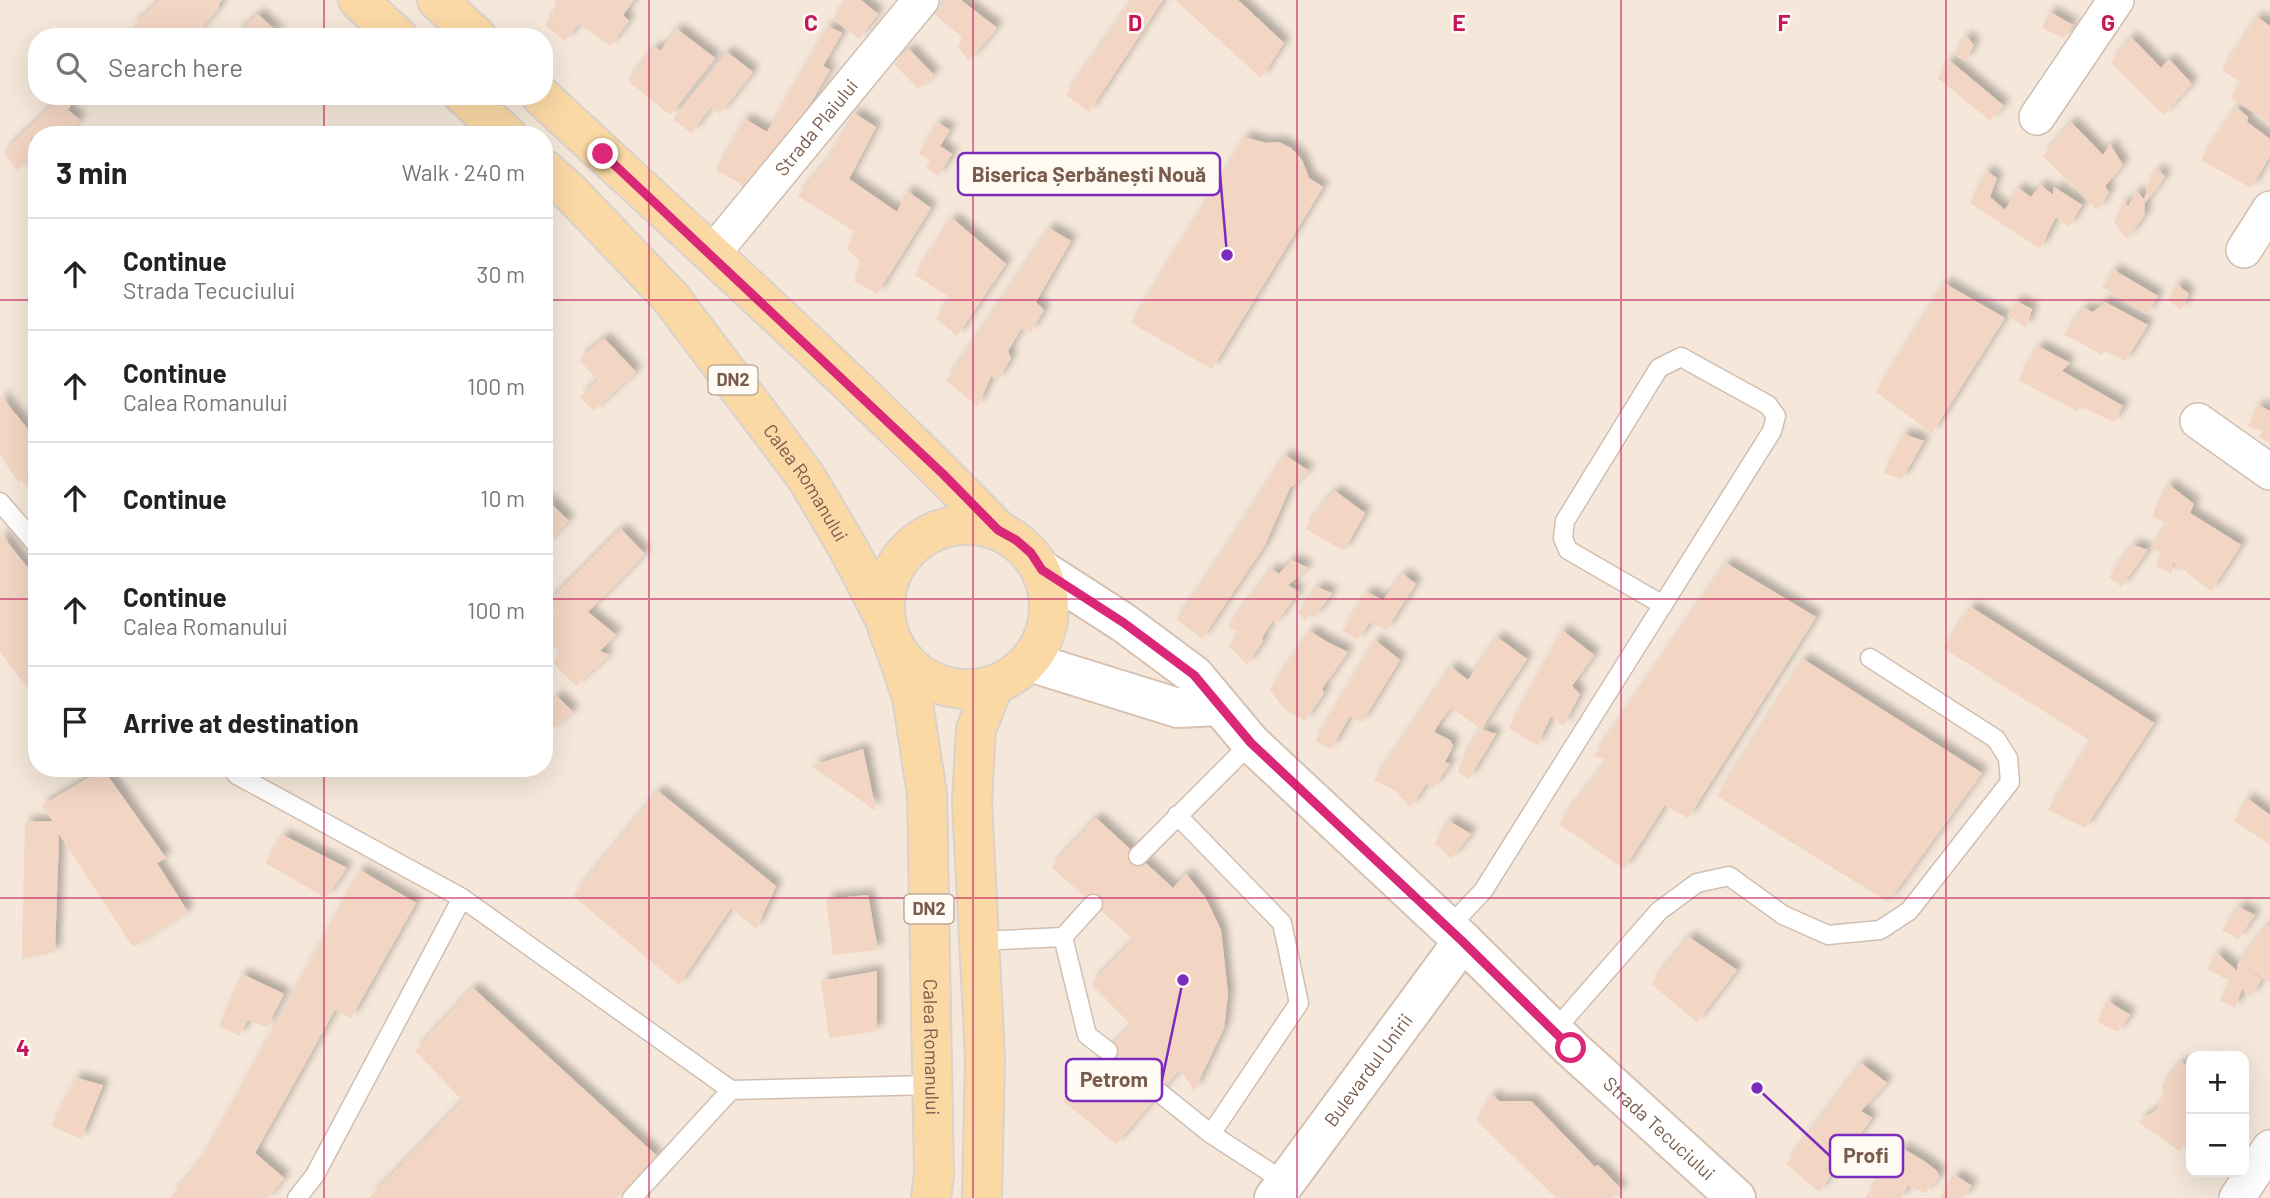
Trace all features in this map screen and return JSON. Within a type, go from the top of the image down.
[{"type":"main road","points":[[358,0],[388,28]]},
{"type":"main road","points":[[437,0],[467,28]]},
{"type":"main road","points":[[474,105],[497,126]]},
{"type":"main road","points":[[551,105],[712,254],[943,474],[998,530],[1031,553],[1042,570],[1049,593],[1049,618],[1042,641],[1030,662],[1013,676],[994,685],[965,690],[937,684],[913,669],[890,633],[886,591],[897,564],[916,542],[941,528],[970,524],[998,530]]},
{"type":"main road","name":"Calea Romanului","points":[[553,177],[671,298],[806,477],[848,548],[890,633],[912,697],[927,794],[934,1175],[931,1198]]},
{"type":"main road","points":[[671,298],[712,254]]},
{"type":"main road","points":[[1042,570],[1124,623],[1194,675],[1251,743],[1455,934]]},
{"type":"main road","points":[[1030,662],[1178,708],[1219,706]]},
{"type":"main road","name":"DN2","points":[[982,1198],[985,1057],[972,802],[976,729],[994,685]]},
{"type":"main road","name":"Strada Tecuciului","points":[[1455,934],[1555,1031],[1736,1198]]},
{"type":"main road","name":"Bulevardul Unirii","points":[[1280,1190],[1455,934]]},
{"type":"street","name":"Strada Plaiului","points":[[712,254],[921,0]]},
{"type":"street","points":[[2037,117],[2116,0]]},
{"type":"street","points":[[2244,250],[2270,209]]},
{"type":"street","points":[[2198,421],[2270,472]]},
{"type":"street","points":[[2237,1198],[2270,1148]]},
{"type":"lane","points":[[1455,934],[1663,606],[1772,431],[1776,416],[1768,405],[1681,358],[1659,368],[1564,521],[1563,538],[1568,550],[1663,606]]},
{"type":"lane","points":[[0,502],[28,535]]},
{"type":"lane","points":[[1555,1031],[1660,911],[1697,883],[1729,876],[1783,915],[1828,935],[1880,930],[1909,911],[2010,782],[2008,758],[1996,739],[1870,658]]},
{"type":"lane","points":[[1138,856],[1251,743]]},
{"type":"lane","points":[[241,777],[462,898],[731,1090],[932,1085]]},
{"type":"lane","points":[[1177,815],[1282,923],[1299,1003],[1210,1134]]},
{"type":"lane","points":[[297,1198],[315,1175],[462,898]]},
{"type":"lane","points":[[979,941],[1063,937],[1093,904]]},
{"type":"lane","points":[[1063,937],[1087,1035],[1108,1051]]},
{"type":"lane","points":[[632,1198],[731,1090]]},
{"type":"lane","points":[[1160,1093],[1280,1190]]},
{"type":"shaded area","points":[[0,0],[2270,0],[2270,1198],[0,1198]]},
{"type":"building","points":[[160,0],[222,0],[219,8],[202,28],[132,27]]},
{"type":"building","points":[[557,0],[634,0],[623,15],[629,21],[610,46],[579,24],[565,41],[553,31],[553,28],[545,25],[559,7],[554,4]]},
{"type":"building","points":[[847,0],[861,0],[878,14],[859,39],[833,19]]},
{"type":"building","points":[[947,0],[961,0],[997,28],[969,61],[958,47],[962,37],[934,14]]},
{"type":"building","points":[[1132,0],[1163,0],[1089,112],[1066,95]]},
{"type":"building","points":[[1175,0],[1238,0],[1284,43],[1261,78]]},
{"type":"building","points":[[2050,12],[2073,25],[2063,38],[2042,28]]},
{"type":"building","points":[[258,14],[273,28],[243,28]]},
{"type":"building","points":[[2257,17],[2270,26],[2270,123],[2231,98],[2240,82],[2222,70]]},
{"type":"building","points":[[828,26],[842,33],[823,66],[830,70],[754,199],[739,183],[716,170],[745,119],[767,132]]},
{"type":"building","points":[[677,29],[715,58],[670,115],[628,81],[655,47],[660,51]]},
{"type":"building","points":[[1966,36],[1974,45],[1965,61],[1954,54]]},
{"type":"building","points":[[2131,37],[2161,68],[2169,59],[2192,84],[2163,115],[2111,63]]},
{"type":"building","points":[[909,49],[934,75],[918,89],[894,64]]},
{"type":"building","points":[[727,52],[753,72],[720,114],[711,107],[691,133],[673,119]]},
{"type":"building","points":[[1949,60],[2004,106],[1990,121],[1938,78]]},
{"type":"building","points":[[53,105],[71,105],[68,110],[80,120],[74,126],[31,126]]},
{"type":"building","points":[[2236,107],[2248,117],[2247,122],[2270,139],[2270,156],[2251,188],[2201,160]]},
{"type":"building","points":[[854,113],[876,127],[849,179],[897,212],[907,191],[931,208],[877,294],[854,281],[861,262],[847,249],[855,232],[798,196],[826,162]]},
{"type":"building","points":[[2071,122],[2103,155],[2110,144],[2123,165],[2105,186],[2109,193],[2097,210],[2043,156]]},
{"type":"building","points":[[938,123],[950,130],[940,146],[952,154],[938,176],[926,168],[930,161],[919,154]]},
{"type":"building","points":[[28,129],[28,161],[17,170],[4,152]]},
{"type":"building","points":[[1245,137],[1266,143],[1279,142],[1291,148],[1302,160],[1309,178],[1323,187],[1212,369],[1131,323]]},
{"type":"building","points":[[2158,169],[2165,177],[2145,203],[2144,216],[2127,239],[2114,222],[2124,201],[2128,207],[2136,191],[2144,199],[2146,186]]},
{"type":"building","points":[[1986,171],[1997,178],[1990,197],[2005,210],[2018,188],[2031,197],[2041,185],[2053,195],[2054,187],[2082,205],[2069,227],[2056,217],[2040,249],[1970,203]]},
{"type":"building","points":[[952,218],[1006,264],[957,336],[936,318],[951,298],[915,275]]},
{"type":"building","points":[[1049,228],[1071,241],[1036,302],[1044,310],[1031,332],[1021,329],[1008,351],[1011,358],[998,380],[991,376],[978,406],[946,381]]},
{"type":"building","points":[[2114,270],[2158,296],[2147,314],[2102,287]]},
{"type":"building","points":[[1944,283],[2005,318],[1932,433],[1876,392]]},
{"type":"building","points":[[2177,284],[2189,294],[2181,310],[2168,300]]},
{"type":"building","points":[[2016,301],[2032,309],[2026,328],[2008,316]]},
{"type":"building","points":[[2105,302],[2148,325],[2125,361],[2104,351],[2102,355],[2064,334],[2084,308],[2093,312]]},
{"type":"building","points":[[604,338],[636,372],[593,411],[580,397],[598,380],[579,360]]},
{"type":"building","points":[[2038,346],[2070,363],[2062,371],[2123,406],[2114,422],[2084,408],[2079,407],[2077,411],[2018,380]]},
{"type":"building","points":[[0,395],[28,429],[28,473],[18,482],[0,455]]},
{"type":"building","points":[[2258,405],[2270,411],[2270,443],[2258,437],[2263,431],[2248,426]]},
{"type":"building","points":[[1904,434],[1924,441],[1902,479],[1883,473]]},
{"type":"building","points":[[1285,455],[1309,471],[1290,488],[1265,545],[1202,639],[1176,619]]},
{"type":"building","points":[[28,475],[28,488],[21,480]]},
{"type":"building","points":[[2168,484],[2194,504],[2190,513],[2241,545],[2211,591],[2173,562],[2172,574],[2156,566],[2160,552],[2151,548],[2167,524],[2152,516]]},
{"type":"building","points":[[1335,491],[1365,513],[1344,551],[1305,529]]},
{"type":"building","points":[[553,506],[569,521],[553,536]]},
{"type":"building","points":[[621,529],[645,554],[588,612],[616,635],[600,651],[609,655],[576,686],[553,663],[561,654],[553,647],[553,620],[558,615],[553,611],[553,597]]},
{"type":"building","points":[[0,533],[28,568],[28,688],[0,652]]},
{"type":"building","points":[[2133,545],[2148,550],[2121,587],[2109,577]]},
{"type":"building","points":[[1292,560],[1308,568],[1288,585],[1299,592],[1275,624],[1273,620],[1247,665],[1229,646],[1239,633],[1228,626],[1272,569],[1279,574]]},
{"type":"building","points":[[1726,563],[1816,617],[1688,818],[1665,805],[1624,869],[1559,824],[1608,760],[1594,756]]},
{"type":"building","points":[[1403,574],[1416,584],[1386,630],[1370,622],[1358,640],[1342,631],[1367,592],[1383,600]]},
{"type":"building","points":[[1317,587],[1332,593],[1315,617],[1310,615],[1305,621],[1298,613]]},
{"type":"building","points":[[1971,607],[2154,723],[2085,828],[2048,810],[2091,741],[1943,648]]},
{"type":"building","points":[[1562,630],[1594,655],[1572,686],[1580,694],[1563,726],[1551,716],[1537,746],[1509,728]]},
{"type":"building","points":[[1310,631],[1348,652],[1322,689],[1324,693],[1305,721],[1283,708],[1270,690]]},
{"type":"building","points":[[1497,637],[1527,659],[1481,729],[1451,708],[1441,720],[1434,732],[1450,740],[1453,746],[1445,762],[1450,764],[1433,788],[1427,783],[1410,807],[1394,790],[1374,780],[1451,667],[1468,680]]},
{"type":"building","points":[[1375,640],[1400,660],[1362,722],[1350,716],[1331,749],[1315,741]]},
{"type":"building","points":[[1803,659],[1982,773],[1888,902],[1717,796]]},
{"type":"building","points":[[557,696],[573,712],[553,728],[553,701]]},
{"type":"building","points":[[1481,729],[1496,734],[1469,779],[1458,772],[1465,753]]},
{"type":"building","points":[[863,749],[876,811],[811,766]]},
{"type":"building","points":[[90,777],[109,777],[166,858],[157,863],[188,912],[133,947],[59,834],[55,952],[22,959],[25,822],[53,821],[41,806]]},
{"type":"building","points":[[658,791],[776,886],[756,929],[731,908],[679,985],[573,896]]},
{"type":"building","points":[[2247,798],[2270,815],[2270,845],[2234,821]]},
{"type":"building","points":[[1096,818],[1173,888],[1186,874],[1205,897],[1221,930],[1228,994],[1224,1028],[1194,1091],[1180,1069],[1116,1144],[1063,1101],[1131,1025],[1091,984],[1134,940],[1051,867]]},
{"type":"building","points":[[1449,821],[1471,834],[1451,859],[1435,843]]},
{"type":"building","points":[[283,835],[347,868],[326,898],[265,863]]},
{"type":"building","points":[[360,870],[416,903],[351,1018],[335,1010],[255,1153],[284,1178],[268,1198],[170,1198],[200,1162]]},
{"type":"building","points":[[868,895],[878,950],[833,955],[826,899]]},
{"type":"building","points":[[2239,907],[2255,915],[2238,939],[2222,930]]},
{"type":"building","points":[[2267,925],[2270,926],[2270,982],[2245,968],[2262,979],[2250,997],[2242,989],[2235,1008],[2219,1000],[2231,982],[2208,969],[2217,953],[2237,971],[2238,963]]},
{"type":"building","points":[[1689,937],[1737,970],[1697,1022],[1651,984]]},
{"type":"building","points":[[877,971],[877,1031],[829,1038],[821,981]]},
{"type":"building","points":[[242,974],[284,994],[267,1027],[248,1020],[239,1036],[219,1026]]},
{"type":"building","points":[[473,988],[657,1156],[616,1198],[369,1198],[463,1101],[415,1051]]},
{"type":"building","points":[[2108,1001],[2130,1015],[2118,1032],[2097,1022]]},
{"type":"building","points":[[2181,1062],[2186,1066],[2186,1142],[2179,1151],[2138,1122],[2156,1110],[2164,1094],[2161,1087]]},
{"type":"building","points":[[1861,1063],[1887,1083],[1861,1111],[1872,1118],[1819,1192],[1786,1164]]},
{"type":"building","points":[[76,1078],[103,1085],[81,1139],[51,1126]]},
{"type":"building","points":[[1493,1095],[1499,1101],[1531,1101],[1595,1167],[1598,1165],[1622,1190],[1612,1195],[1615,1198],[1556,1198],[1476,1120],[1484,1112],[1483,1108]]},
{"type":"building","points":[[1902,1148],[1924,1161],[1937,1171],[1940,1177],[1924,1193],[1908,1185],[1901,1198],[1865,1198]]},
{"type":"building","points":[[1955,1175],[1972,1186],[1963,1198],[1940,1198]]},
{"type":"place","name":"Biserica Șerbănești Nouă","points":[[1227,255]]},
{"type":"place","name":"Petrom","points":[[1183,980]]},
{"type":"place","name":"Profi","points":[[1757,1088]]},
{"type":"route","points":[[603,154],[712,254],[943,474],[998,530],[1031,553],[1042,570],[1124,623],[1194,675],[1251,743],[1462,941],[1571,1048]]}]
